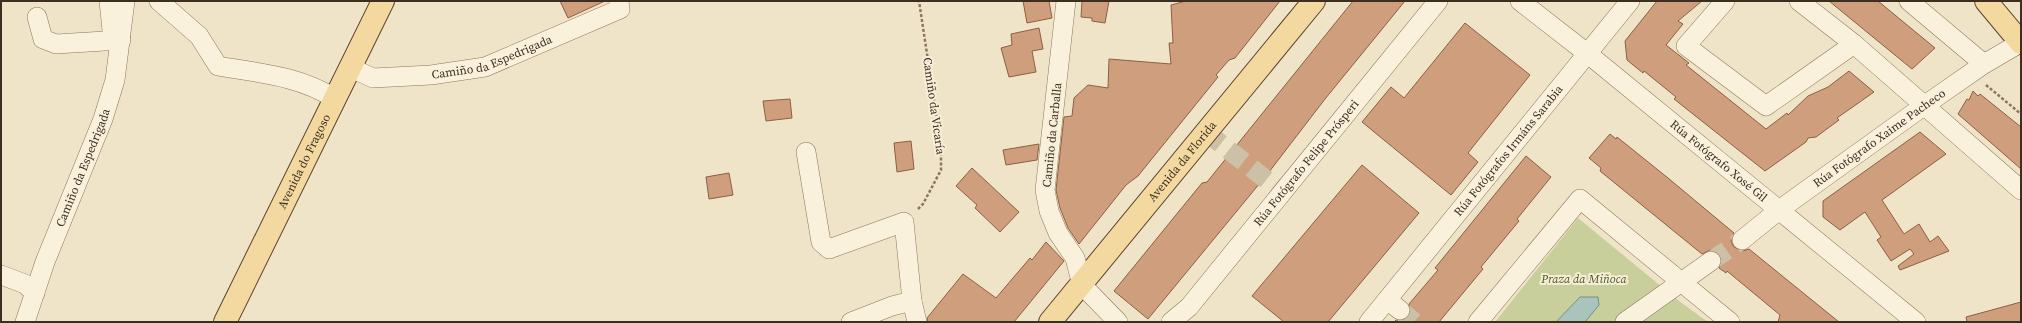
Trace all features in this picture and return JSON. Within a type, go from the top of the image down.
[{"type":"main road","name":"Avenida do Fragoso","points":[[224,322],[383,1]]},
{"type":"main road","name":"Avenida da Florida","points":[[1050,322],[1082,285],[1314,1]]},
{"type":"main road","points":[[1986,1],[2021,43]]},
{"type":"street","name":"Camiño da Espedrigada","points":[[109,1],[117,40]]},
{"type":"street","name":"Camiño da Espedrigada","points":[[25,322],[45,262],[103,119],[115,80],[117,40],[125,1]]},
{"type":"street","points":[[159,1],[199,36],[218,66],[297,82],[318,88],[335,99]]},
{"type":"street","name":"Camiño da Espedrigada","points":[[351,68],[373,78],[431,75],[485,67],[620,9],[620,1]]},
{"type":"street","name":"Camiño da Carballa","points":[[1066,1],[1045,190],[1049,210],[1058,233],[1075,258],[1082,285]]},
{"type":"street","name":"Rúa Fotógrafo Felipe Prósperi","points":[[1171,322],[1194,301],[1438,1]]},
{"type":"street","name":"Rúa Fotógrafo Xosé Gil","points":[[1520,1],[1588,54],[1916,322]]},
{"type":"street","name":"Rúa Fotógrafos Irmáns Sarabia","points":[[1369,322],[1394,305],[1630,1]]},
{"type":"street","points":[[1725,1],[1686,46],[1766,106],[1854,44]]},
{"type":"street","points":[[1799,1],[1854,44],[2021,190]]},
{"type":"street","points":[[1909,1],[1983,73]]},
{"type":"street","points":[[37,17],[43,39],[56,44],[117,40]]},
{"type":"street","name":"Rúa Fotógrafo Xaime Pacheco","points":[[1742,240],[1779,210],[1925,105],[1983,73],[2021,43]]},
{"type":"street","points":[[806,152],[821,242],[829,249],[904,222],[912,301],[917,322]]},
{"type":"street","points":[[1478,322],[1580,200],[1730,322]]},
{"type":"street","points":[[1624,322],[1711,260]]},
{"type":"street","points":[[1,275],[25,284],[34,293]]},
{"type":"street","points":[[1082,285],[1118,322]]},
{"type":"street","points":[[852,322],[892,306],[912,301]]},
{"type":"path","name":"Camiño da Vicaría","points":[[904,222],[923,204],[941,170],[941,146],[919,1]]},
{"type":"path","points":[[1983,73],[2021,114]]},
{"type":"green space","name":"Praza da Miñoca","points":[[1578,218],[1679,301],[1708,322],[1495,322]]},
{"type":"water","points":[[1580,297],[1598,297],[1599,305],[1585,322],[1556,322]]},
{"type":"building","points":[[560,1],[605,1],[568,18]]},
{"type":"building","points":[[1023,1],[1049,1],[1052,18],[1027,23]]},
{"type":"building","points":[[1082,1],[1109,1],[1105,23],[1092,21],[1092,18],[1081,17]]},
{"type":"building","points":[[1186,1],[1280,1],[1235,58],[1229,60],[1216,75],[1218,77],[1138,176],[1126,185],[1079,244],[1068,228],[1060,208],[1056,190],[1064,117],[1072,116],[1074,98],[1088,85],[1108,88],[1109,59],[1171,64],[1169,43],[1173,43],[1171,5]]},
{"type":"building","points":[[1353,1],[1405,1],[1325,99],[1269,172],[1148,319],[1114,291],[1202,183],[1207,182]]},
{"type":"building","points":[[1657,1],[1702,1],[1678,21],[1683,24],[1666,45],[1689,63],[1686,65],[1766,129],[1787,113],[1788,115],[1808,96],[1828,87],[1849,71],[1874,92],[1837,118],[1839,120],[1816,137],[1808,138],[1806,142],[1765,171],[1674,99],[1676,97],[1644,71],[1643,73],[1627,60],[1625,41]]},
{"type":"building","points":[[1829,1],[1878,1],[1935,48],[1912,69]]},
{"type":"building","points":[[1465,23],[1530,75],[1468,153],[1478,162],[1451,195],[1362,122],[1391,87],[1404,98]]},
{"type":"building","points":[[1039,28],[1043,49],[1032,51],[1036,72],[1009,77],[1001,48],[1012,45],[1011,34]]},
{"type":"building","points":[[1973,91],[1978,96],[1980,94],[2021,127],[2021,169],[1958,114],[1967,99],[1969,100]]},
{"type":"building","points":[[790,99],[792,118],[766,121],[763,101]]},
{"type":"building","points":[[1920,132],[1946,154],[1882,200],[1904,234],[1919,224],[1930,242],[1938,236],[1949,251],[1900,270],[1898,266],[1914,254],[1910,249],[1891,261],[1877,240],[1881,237],[1865,212],[1840,230],[1823,217],[1823,201]]},
{"type":"building","points":[[1610,134],[1616,139],[1617,137],[1734,233],[1731,241],[1734,247],[1743,251],[1749,249],[1839,322],[1778,322],[1780,315],[1727,271],[1726,273],[1719,268],[1722,260],[1720,254],[1710,250],[1702,254],[1600,171],[1601,168],[1589,158]]},
{"type":"building","points":[[911,141],[914,169],[897,172],[894,143]]},
{"type":"building","points":[[1039,144],[1037,160],[1006,165],[1003,150]]},
{"type":"building","points":[[1526,156],[1551,177],[1517,219],[1519,221],[1481,267],[1483,269],[1439,322],[1394,322],[1396,320],[1404,320],[1408,317],[1411,311],[1409,304],[1438,270],[1435,268]]},
{"type":"building","points":[[1362,165],[1419,213],[1328,322],[1284,322],[1252,296]]},
{"type":"building","points":[[972,168],[1019,212],[1000,232],[975,208],[977,205],[956,186]]},
{"type":"building","points":[[729,173],[733,195],[709,199],[706,177]]},
{"type":"building","points":[[1046,242],[1064,261],[1014,322],[928,322],[927,318],[963,274],[996,298],[1030,258],[1032,260]]},
{"type":"building","points":[[2021,302],[2021,322],[1967,322],[1966,317]]},
{"type":"tunnel","points":[[1206,132],[1283,193]]},
{"type":"tunnel","points":[[1711,261],[1742,240]]},
{"type":"tunnel","points":[[1400,310],[1414,322]]}]
